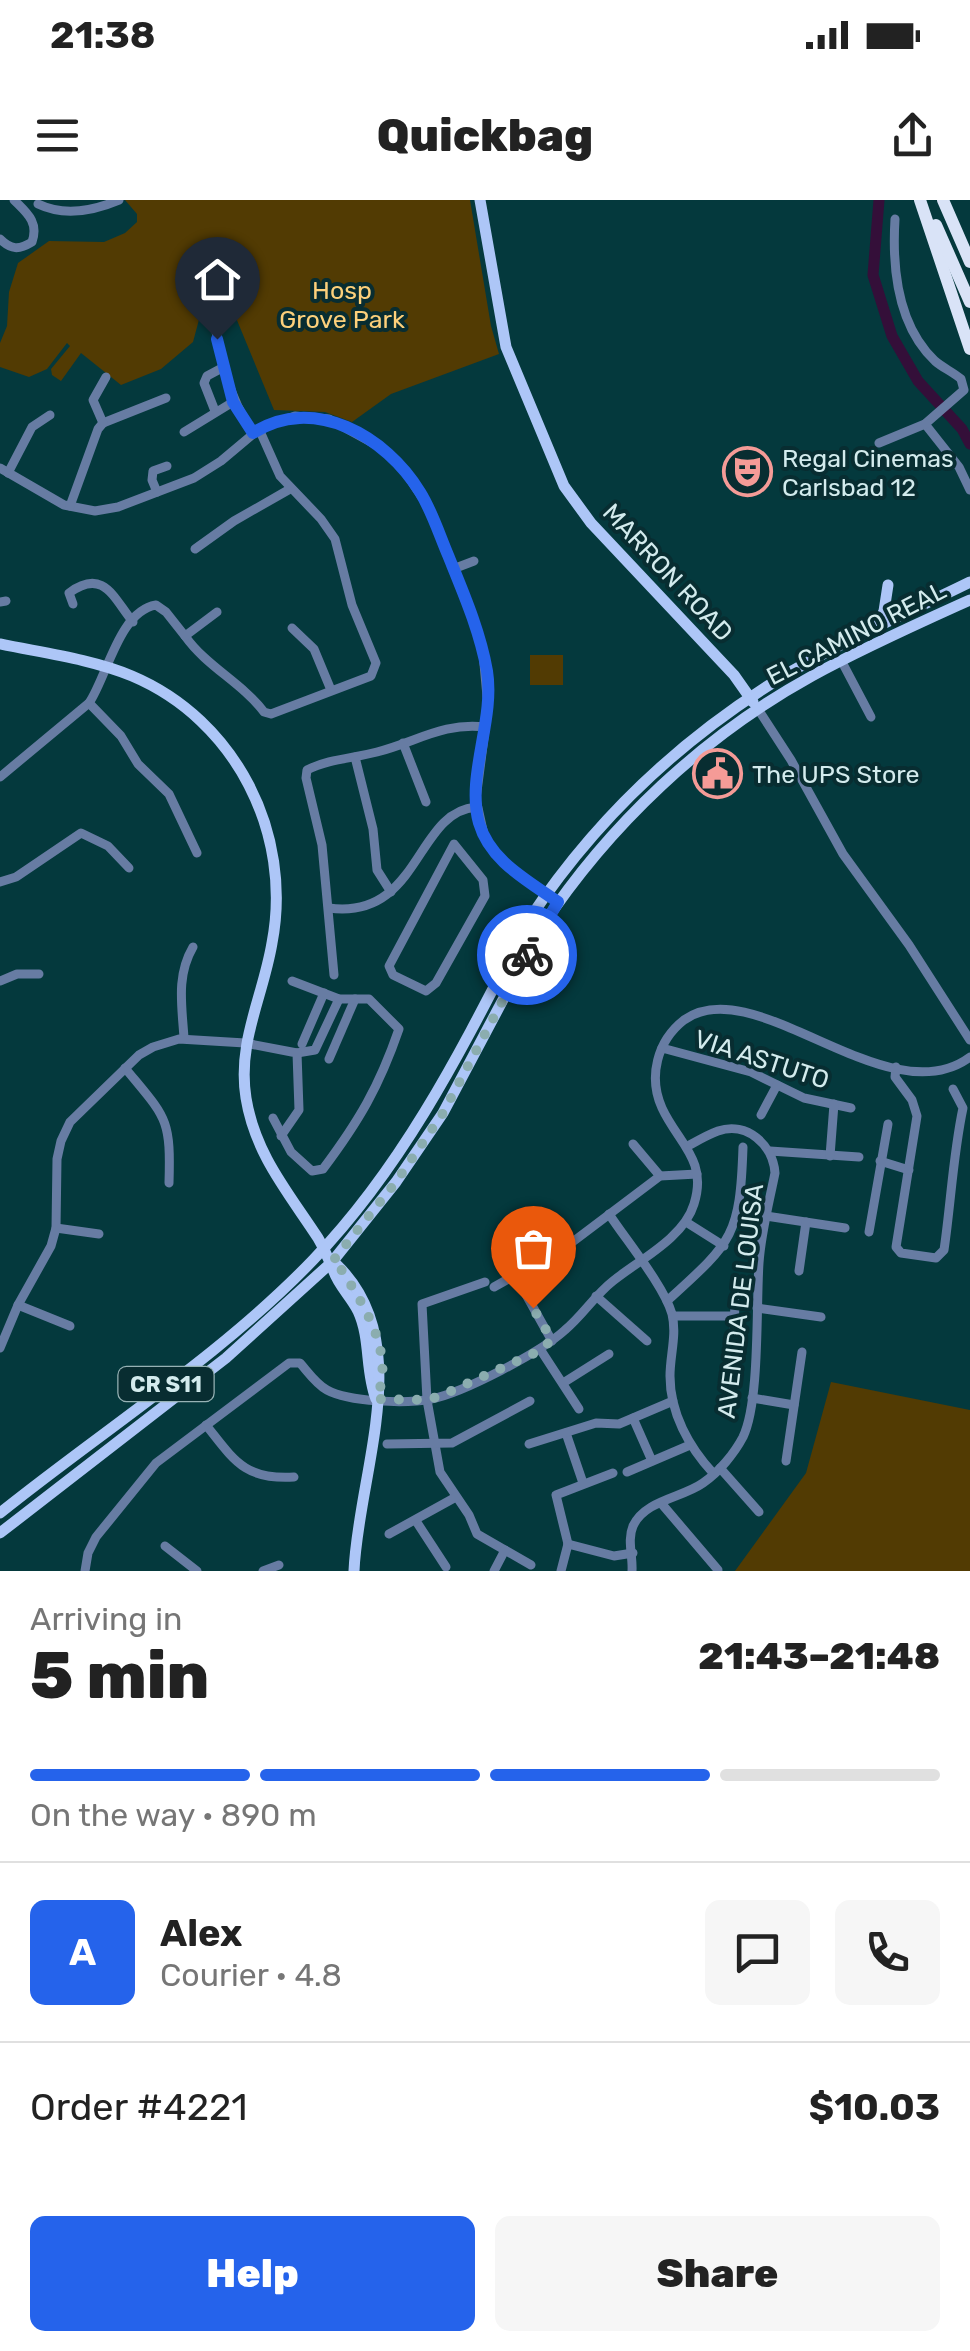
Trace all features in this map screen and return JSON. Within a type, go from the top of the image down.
[{"type":"highway","points":[[923,200],[970,302]]},
{"type":"highway","points":[[923,200],[970,350]]},
{"type":"highway","points":[[944,202],[970,250]]},
{"type":"highway","points":[[944,202],[970,262]]},
{"type":"main road","name":"MARRON ROAD","points":[[480,200],[506,347],[564,486],[591,524],[734,675],[758,710]]},
{"type":"main road","name":"EL CAMINO REAL","points":[[0,1513],[251,1317],[324,1248],[365,1199],[431,1106],[546,894],[592,835],[662,764],[750,697],[796,668],[970,582]]},
{"type":"main road","points":[[877,627],[888,585]]},
{"type":"main road","name":"EL CAMINO REAL","points":[[0,1532],[226,1358],[332,1262],[396,1182],[443,1113],[558,902],[603,845],[672,775],[758,710],[842,662],[970,600]]},
{"type":"main road","points":[[0,644],[106,668],[152,686],[204,724],[238,766],[260,809],[274,857],[276,906],[269,958],[245,1043],[245,1094],[257,1142],[273,1174],[370,1316],[381,1370],[354,1571]]},
{"type":"street","points":[[0,239],[8,247],[16,248],[32,242],[36,230],[14,200]]},
{"type":"street","points":[[83,200],[92,211]]},
{"type":"street","points":[[25,211],[38,202],[52,210],[92,211],[119,200]]},
{"type":"street","points":[[879,442],[925,424],[964,390],[961,379],[933,358],[919,341],[900,298],[895,219]]},
{"type":"street","points":[[0,777],[89,703],[100,688],[122,634],[147,607],[156,606],[166,612],[199,656],[252,696],[264,712],[271,714],[371,676],[376,662],[352,605],[335,538],[322,519],[290,489],[256,431],[233,402],[222,368],[213,316],[227,300]]},
{"type":"street","points":[[215,411],[204,383],[222,368]]},
{"type":"street","points":[[104,423],[94,394],[106,378]]},
{"type":"street","points":[[70,506],[98,429],[166,398]]},
{"type":"street","points":[[184,432],[233,402]]},
{"type":"street","points":[[50,415],[32,427],[4,470],[70,506],[104,510],[157,492],[204,473],[256,431],[295,416],[342,424],[402,467],[420,490],[454,569],[487,671],[486,727],[476,807],[484,835],[497,856],[558,902]]},
{"type":"street","points":[[925,424],[959,467],[970,490]]},
{"type":"street","points":[[157,492],[152,480],[154,472],[167,466]]},
{"type":"street","points":[[195,549],[290,489]]},
{"type":"street","points":[[454,569],[474,561]]},
{"type":"street","points":[[73,604],[69,593],[74,588],[97,583],[110,589],[133,622]]},
{"type":"street","points":[[185,636],[217,612]]},
{"type":"street","points":[[292,628],[314,650],[331,690]]},
{"type":"street","points":[[842,662],[870,717]]},
{"type":"street","points":[[89,703],[121,736],[138,764],[169,794],[197,853]]},
{"type":"street","name":"MARRON ROAD","points":[[758,710],[791,760],[843,854],[970,1040]]},
{"type":"street","points":[[334,975],[322,844],[307,770],[403,743],[434,730],[466,725],[486,727]]},
{"type":"street","points":[[403,743],[426,802]]},
{"type":"street","points":[[355,757],[373,829],[377,870],[391,892]]},
{"type":"street","points":[[329,908],[363,906],[391,892],[450,815],[476,807]]},
{"type":"street","points":[[442,824],[482,880],[485,896],[436,984],[426,991],[393,975],[389,966],[454,844]]},
{"type":"street","points":[[0,882],[16,877],[81,833],[108,846],[128,868]]},
{"type":"street","points":[[184,1038],[183,964],[193,948]]},
{"type":"street","points":[[0,981],[17,974],[39,974]]},
{"type":"street","points":[[272,1118],[291,1152],[312,1171],[323,1170],[382,1080],[400,1029],[369,999],[339,999],[292,980]]},
{"type":"street","points":[[281,1136],[299,1110],[299,1049],[324,994]]},
{"type":"street","points":[[0,1348],[18,1305],[45,1262],[56,1228],[57,1159],[60,1141],[70,1122],[153,1046],[184,1038],[315,1050],[339,999]]},
{"type":"street","points":[[329,1059],[355,999]]},
{"type":"street","points":[[85,1571],[92,1543],[156,1464],[294,1362],[300,1363],[326,1390],[345,1396],[428,1400],[540,1349],[568,1328],[596,1296],[686,1222],[695,1202],[697,1174],[688,1146],[660,1106],[655,1072],[662,1048],[686,1018],[708,1009],[748,1012],[836,1049],[896,1067],[942,1072],[970,1058]]},
{"type":"street","name":"VIA ASTUTO","points":[[662,1048],[751,1072],[804,1098],[850,1108]]},
{"type":"street","points":[[896,1067],[895,1078],[912,1100],[916,1116],[896,1248],[901,1252],[936,1258],[944,1250],[963,1108],[953,1089]]},
{"type":"street","points":[[125,1068],[168,1125],[169,1183]]},
{"type":"street","points":[[761,1115],[777,1085]]},
{"type":"street","points":[[830,1156],[834,1104]]},
{"type":"street","points":[[869,1232],[888,1124]]},
{"type":"street","name":"AVENIDA DE LOUISA","points":[[633,1553],[632,1527],[652,1507],[691,1490],[717,1471],[743,1436],[752,1398],[759,1259],[775,1173],[770,1151],[759,1138],[738,1129],[721,1130],[688,1146]]},
{"type":"street","points":[[633,1144],[660,1176]]},
{"type":"street","points":[[667,1301],[724,1246],[741,1202],[742,1147]]},
{"type":"street","points":[[770,1151],[859,1157]]},
{"type":"street","points":[[880,1161],[909,1170]]},
{"type":"street","points":[[546,1262],[660,1176],[697,1174]]},
{"type":"street","points":[[609,1214],[667,1301],[674,1339],[670,1376],[673,1402],[690,1445],[759,1512]]},
{"type":"street","points":[[766,1216],[846,1228]]},
{"type":"street","points":[[686,1222],[724,1246]]},
{"type":"street","points":[[799,1271],[806,1222]]},
{"type":"street","points":[[56,1228],[100,1234]]},
{"type":"street","points":[[531,1565],[477,1534],[440,1472],[428,1400],[421,1306],[424,1301],[514,1276],[534,1265]]},
{"type":"street","points":[[514,1276],[552,1340]]},
{"type":"street","points":[[596,1296],[647,1341]]},
{"type":"street","points":[[734,1334],[735,1301]]},
{"type":"street","points":[[18,1305],[70,1326]]},
{"type":"street","points":[[758,1308],[822,1317]]},
{"type":"street","points":[[672,1316],[735,1316]]},
{"type":"street","points":[[540,1349],[579,1409]]},
{"type":"street","points":[[786,1461],[802,1352]]},
{"type":"street","points":[[562,1384],[609,1354]]},
{"type":"street","points":[[752,1398],[794,1404]]},
{"type":"street","points":[[387,1444],[452,1443],[530,1401]]},
{"type":"street","points":[[529,1444],[596,1424],[619,1424],[673,1402]]},
{"type":"street","points":[[633,1418],[652,1461]]},
{"type":"street","points":[[206,1424],[244,1468],[272,1478],[294,1477]]},
{"type":"street","points":[[566,1434],[583,1483]]},
{"type":"street","points":[[628,1472],[690,1445]]},
{"type":"street","points":[[561,1571],[568,1544],[556,1498],[560,1491],[613,1474]]},
{"type":"street","points":[[389,1534],[456,1496]]},
{"type":"street","points":[[661,1503],[718,1570]]},
{"type":"street","points":[[416,1521],[446,1567]]},
{"type":"street","points":[[568,1544],[614,1556],[633,1553],[632,1571]]},
{"type":"street","points":[[165,1546],[198,1571]]},
{"type":"street","points":[[494,1571],[505,1550]]},
{"type":"street","points":[[263,1571],[279,1565]]},
{"type":"green space","name":"Hosp Grove Park","points":[[125,200],[470,200],[499,354],[391,394],[352,422],[325,412],[274,410],[215,267],[193,285],[204,301],[193,342],[161,369],[121,385],[81,353],[61,381],[52,375],[51,369],[70,346],[67,343],[47,369],[29,377],[0,367],[0,343],[7,326],[9,292],[18,263],[49,241],[104,242],[125,233],[137,222],[137,214]]},
{"type":"green space","points":[[530,655],[563,655],[563,685],[530,685]]},
{"type":"green space","points":[[831,1382],[970,1410],[970,1571],[735,1571],[806,1473]]},
{"type":"waterway","points":[[879,200],[873,275],[892,336],[918,381],[962,429],[970,444]]},
{"type":"way so far","points":[[527,955],[443,1113],[377,1208],[332,1262],[358,1293],[370,1316],[380,1354],[381,1388],[376,1399],[428,1400],[537,1352],[552,1340],[533,1308]]},
{"type":"place","name":"Regal Cinemas Carlsbad 12","points":[[747,472]]},
{"type":"place","name":"The UPS Store","points":[[717,774]]},
{"type":"route","points":[[217,339],[233,402],[253,433],[274,421],[295,416],[329,419],[380,448],[420,490],[473,620],[487,671],[488,707],[476,799],[479,822],[497,856],[558,902],[527,955]]}]
